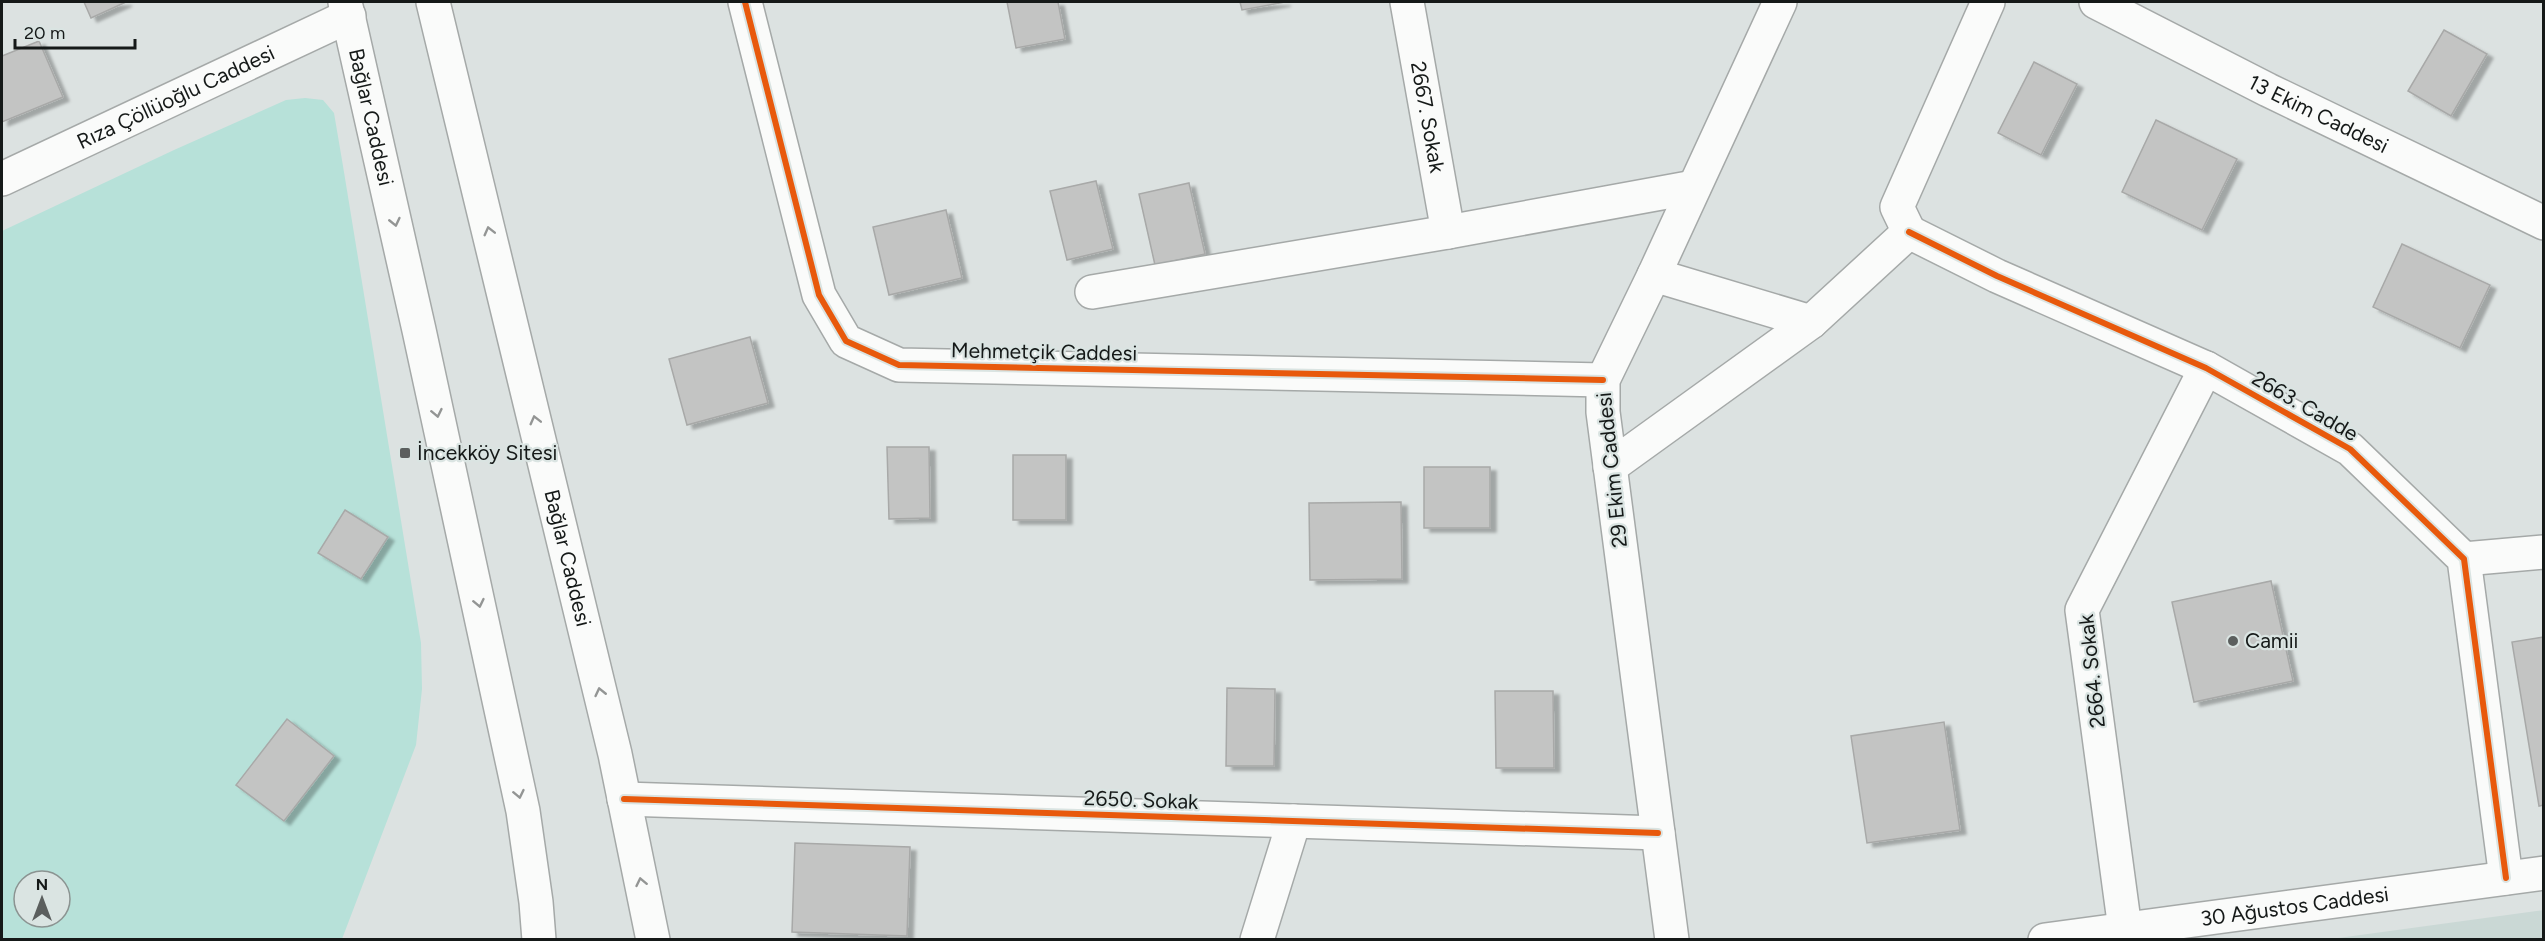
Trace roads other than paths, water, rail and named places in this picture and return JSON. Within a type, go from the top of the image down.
[{"type":"street","name":"Bağlar Caddesi","points":[[433,2],[545,459],[624,799],[653,939]]},
{"type":"street","name":"Mehmetçik Caddesi","points":[[745,2],[819,296],[846,340],[899,365],[1603,380]]},
{"type":"street","name":"2667. Sokak","points":[[1407,2],[1448,232]]},
{"type":"street","name":"29 Ekim Caddesi","points":[[1672,939],[1603,412],[1603,380],[1780,2]]},
{"type":"street","points":[[1610,467],[1811,322],[1909,232],[1897,207],[1988,2]]},
{"type":"street","name":"13 Ekim Caddesi","points":[[2096,2],[2268,90],[2544,223]]},
{"type":"street","name":"Bağlar Caddesi","points":[[347,9],[520,799],[536,902],[538,939]]},
{"type":"street","name":"Rıza Çöllüoğlu Caddesi","points":[[2,179],[347,9]]},
{"type":"street","points":[[1092,292],[1448,232],[1694,187]]},
{"type":"street","name":"2663. Cadde","points":[[1909,232],[1997,276],[2206,368],[2350,449],[2464,559]]},
{"type":"street","points":[[1654,275],[1811,322]]},
{"type":"street","name":"2664. Sokak","points":[[2125,929],[2082,610],[2206,368]]},
{"type":"street","points":[[2506,878],[2464,559],[2544,552]]},
{"type":"street","name":"2650. Sokak","points":[[624,799],[1658,833]]},
{"type":"street","points":[[1257,939],[1294,821]]},
{"type":"street","name":"30 Ağustos Caddesi","points":[[2045,939],[2544,873]]},
{"type":"place","name":"İncekköy Sitesi","points":[[405,453]]},
{"type":"place","name":"Camii","points":[[2233,641]]}]
